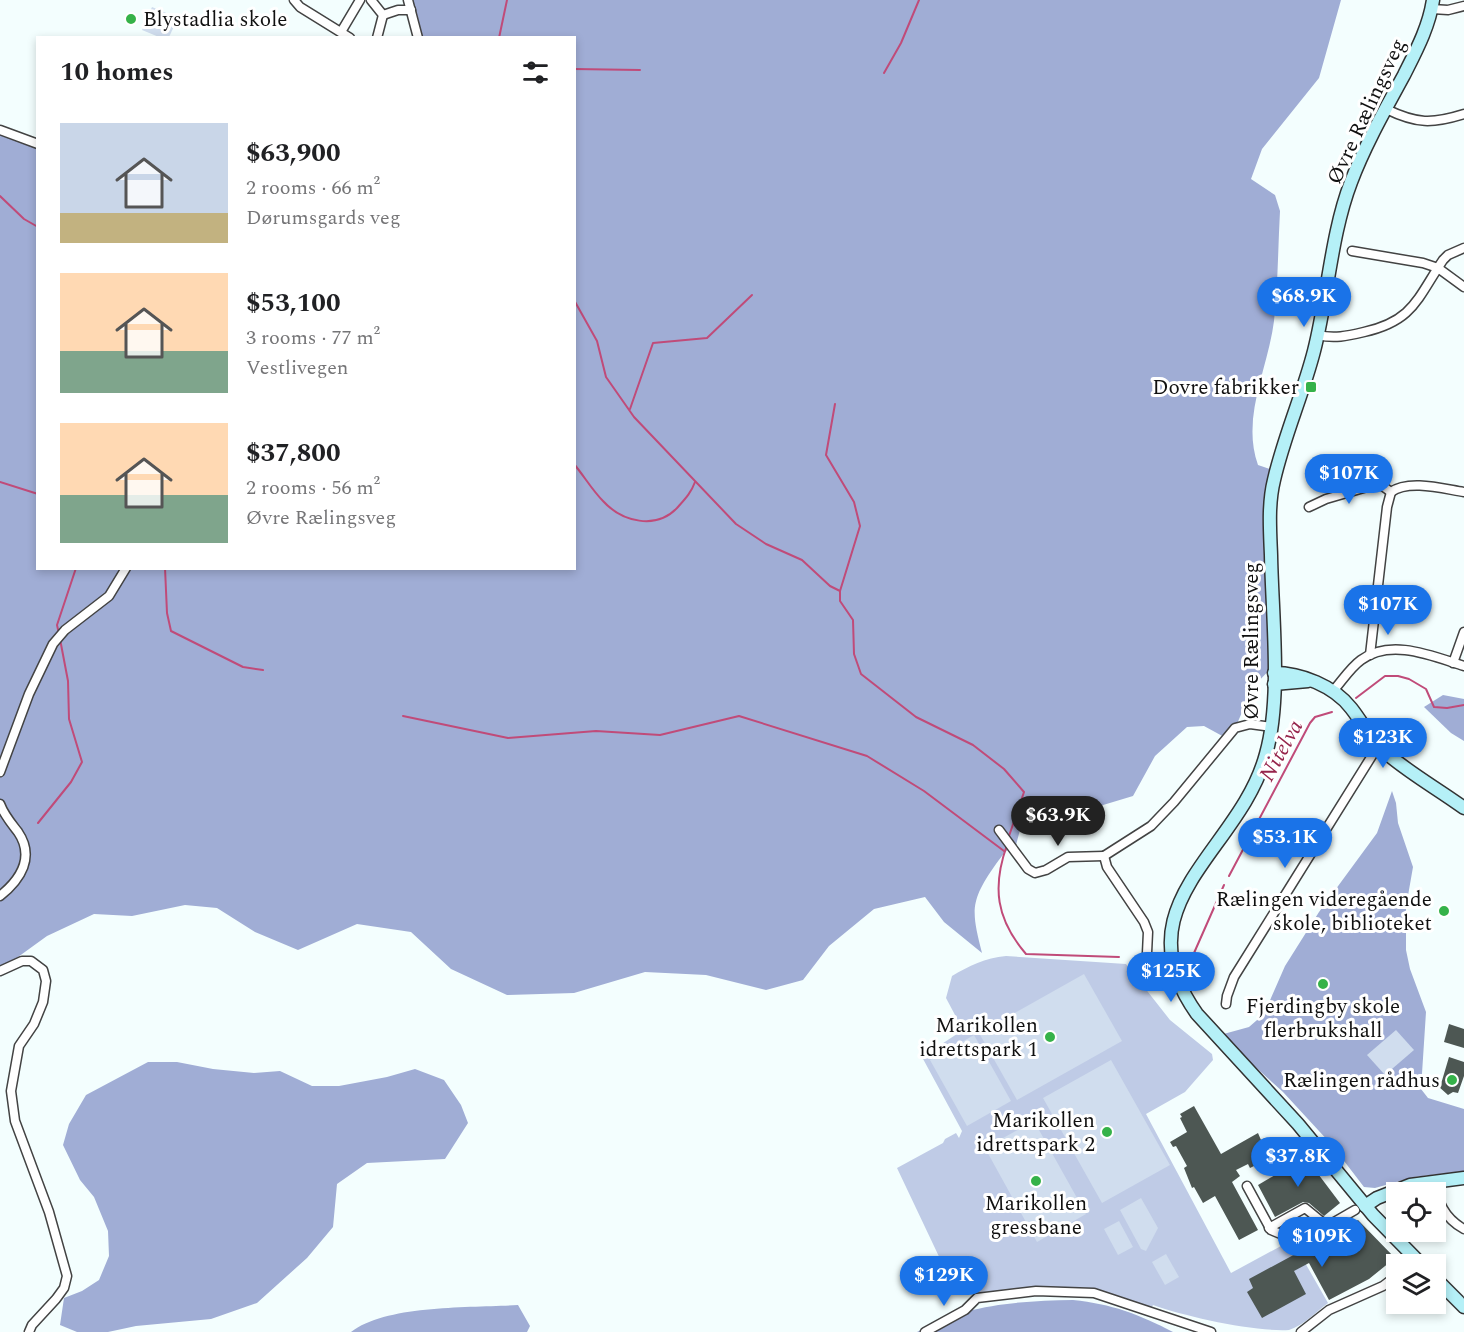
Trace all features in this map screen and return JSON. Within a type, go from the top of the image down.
[{"type":"main road","name":"Øvre Rælingsveg","points":[[1407,1254],[1364,1210],[1298,1124],[1197,1014],[1184,995],[1173,962],[1173,926],[1182,894],[1190,879],[1223,838],[1248,801],[1263,767],[1272,727],[1274,678],[1271,494],[1276,471],[1318,335],[1348,189],[1420,41],[1432,4]]},
{"type":"main road","points":[[1274,678],[1289,673],[1333,692],[1351,708],[1366,733],[1378,746],[1464,808]]},
{"type":"main road","points":[[1364,1210],[1410,1185],[1464,1178]]},
{"type":"main road","points":[[1446,1289],[1464,1307]]},
{"type":"street","points":[[294,0],[300,7],[347,36]]},
{"type":"street","points":[[340,32],[360,0]]},
{"type":"street","points":[[371,0],[383,15]]},
{"type":"street","points":[[408,0],[418,36]]},
{"type":"street","points":[[1432,4],[1448,10],[1464,6]]},
{"type":"street","points":[[383,15],[398,10],[411,10]]},
{"type":"street","points":[[378,36],[383,15]]},
{"type":"street","points":[[1386,109],[1409,120],[1426,122],[1464,114]]},
{"type":"street","points":[[0,130],[36,143]]},
{"type":"street","points":[[1318,335],[1342,337],[1396,322],[1415,305],[1448,255],[1464,248]]},
{"type":"street","points":[[1352,251],[1423,263],[1438,268],[1464,287]]},
{"type":"street","points":[[1309,507],[1326,499],[1374,485],[1381,485],[1391,492]]},
{"type":"street","points":[[1370,655],[1387,507],[1391,492],[1397,488],[1412,487],[1464,492]]},
{"type":"street","points":[[0,772],[17,723],[49,651],[65,630],[109,596],[125,570]]},
{"type":"street","points":[[1454,663],[1464,632]]},
{"type":"street","points":[[1333,692],[1357,664],[1370,655],[1388,650],[1404,650],[1464,666]]},
{"type":"street","points":[[999,830],[1029,869],[1035,873],[1046,870],[1068,857],[1104,856],[1151,826],[1174,802],[1235,728],[1250,724],[1272,727]]},
{"type":"street","points":[[1226,1004],[1234,977],[1378,746]]},
{"type":"street","points":[[0,804],[22,838],[26,858],[20,878],[0,896]]},
{"type":"street","points":[[1104,856],[1107,867],[1144,922],[1148,932],[1147,953]]},
{"type":"street","points":[[0,971],[22,961],[31,961],[43,970],[46,981],[43,1002],[34,1024],[19,1046],[11,1091],[15,1121],[49,1212],[67,1276],[64,1288],[32,1325],[29,1332]]},
{"type":"street","points":[[1434,1181],[1443,1212],[1464,1228]]},
{"type":"street","points":[[1247,1186],[1269,1228],[1296,1247],[1328,1226],[1364,1210]]},
{"type":"street","points":[[1269,1228],[1305,1208],[1328,1226]]},
{"type":"street","points":[[1301,1332],[1329,1310],[1386,1284]]},
{"type":"street","points":[[925,1332],[965,1310],[977,1298],[1036,1291],[1084,1292],[1113,1298],[1211,1332]]},
{"type":"shaded area","points":[[407,0],[1341,0],[1319,78],[1262,149],[1251,179],[1275,195],[1280,211],[1274,321],[1257,393],[1252,429],[1258,465],[1279,472],[1273,496],[1280,659],[1253,687],[1233,733],[1226,738],[1204,726],[1187,727],[1155,756],[1133,796],[1020,830],[1016,845],[1007,851],[996,864],[977,897],[975,916],[982,953],[944,922],[925,897],[874,909],[829,946],[803,980],[766,990],[706,975],[645,972],[574,993],[507,995],[451,969],[411,932],[357,924],[298,950],[255,932],[217,908],[185,905],[132,916],[94,914],[47,936],[0,970],[0,134],[36,146],[36,570],[576,570],[576,36],[414,36]]},
{"type":"shaded area","points":[[152,7],[178,18],[169,36],[157,36],[142,30]]},
{"type":"shaded area","points":[[1443,695],[1464,699],[1464,741],[1451,733],[1424,707]]},
{"type":"shaded area","points":[[1392,791],[1398,823],[1413,867],[1406,907],[1406,950],[1410,969],[1426,1012],[1421,1089],[1428,1098],[1464,1109],[1464,1171],[1386,1182],[1386,1185],[1375,1188],[1364,1187],[1331,1144],[1283,1092],[1220,1035],[1249,1027],[1264,1014],[1285,966],[1319,912],[1377,833]]},
{"type":"shaded area","points":[[1006,956],[1126,964],[1170,1020],[1212,1054],[1213,1060],[1185,1092],[1146,1114],[1231,1273],[1292,1240],[1328,1303],[1294,1328],[1275,1330],[1221,1323],[1153,1305],[1151,1309],[1076,1287],[1035,1287],[976,1293],[964,1292],[952,1284],[897,1168],[943,1143],[945,1139],[956,1133],[959,1138],[962,1131],[922,1057],[963,1030],[946,998],[952,976],[978,963]]},
{"type":"shaded area","name":"Marikollen idrettspark 1","points":[[1084,974],[1122,1041],[1017,1100],[979,1033]]},
{"type":"shaded area","points":[[1396,1030],[1414,1050],[1385,1075],[1367,1055]]},
{"type":"shaded area","points":[[974,1035],[1011,1101],[967,1126],[930,1060]]},
{"type":"shaded area","name":"Marikollen idrettspark 2","points":[[1111,1060],[1170,1165],[1102,1203],[1043,1098]]},
{"type":"shaded area","points":[[148,1062],[177,1062],[213,1069],[254,1073],[280,1071],[312,1086],[339,1086],[415,1069],[444,1080],[461,1105],[468,1123],[445,1159],[367,1163],[337,1184],[333,1227],[307,1258],[257,1303],[211,1319],[136,1326],[108,1332],[77,1332],[60,1325],[64,1298],[82,1291],[99,1280],[109,1256],[108,1231],[94,1197],[80,1180],[63,1145],[69,1124],[86,1095]]},
{"type":"shaded area","name":"Marikollen gressbane","points":[[1034,1121],[1086,1214],[1037,1242],[985,1148]]},
{"type":"shaded area","points":[[1141,1198],[1158,1228],[1146,1251],[1141,1249],[1120,1210]]},
{"type":"shaded area","points":[[1119,1221],[1133,1247],[1118,1255],[1104,1229]]},
{"type":"shaded area","points":[[1166,1254],[1179,1277],[1165,1285],[1152,1262]]},
{"type":"shaded area","points":[[1073,1300],[1124,1311],[1173,1332],[917,1332],[954,1315],[973,1310],[1033,1301]]},
{"type":"shaded area","points":[[518,1305],[530,1326],[527,1332],[351,1332],[386,1316],[408,1312],[455,1307]]},
{"type":"building","name":"Rælingen rådhus","points":[[1449,1024],[1464,1029],[1464,1048],[1444,1042]]},
{"type":"building","name":"Rælingen rådhus","points":[[1449,1057],[1464,1062],[1464,1076],[1458,1093],[1453,1092],[1448,1095],[1438,1086],[1441,1084]]},
{"type":"building","points":[[1194,1106],[1221,1154],[1258,1133],[1261,1140],[1265,1138],[1273,1145],[1270,1147],[1274,1155],[1259,1166],[1258,1164],[1250,1168],[1248,1164],[1236,1170],[1240,1176],[1232,1182],[1258,1230],[1239,1240],[1215,1196],[1203,1203],[1194,1187],[1192,1188],[1184,1168],[1187,1166],[1176,1146],[1173,1147],[1170,1142],[1187,1132],[1180,1114]]},
{"type":"building","points":[[1300,1150],[1340,1203],[1324,1216],[1309,1203],[1303,1202],[1275,1217],[1258,1185],[1289,1167],[1285,1161]]},
{"type":"building","points":[[1358,1220],[1391,1254],[1386,1254],[1386,1265],[1369,1279],[1329,1300],[1309,1263],[1294,1271],[1306,1294],[1262,1318],[1247,1292],[1253,1288],[1249,1279]]},
{"type":"waterway","points":[[499,36],[507,0]]},
{"type":"waterway","points":[[884,73],[901,43],[919,0]]},
{"type":"waterway","points":[[576,69],[640,70]]},
{"type":"waterway","points":[[0,196],[24,219],[36,226]]},
{"type":"waterway","points":[[630,409],[653,343],[707,338],[752,295]]},
{"type":"waterway","points":[[576,304],[597,341],[606,377],[634,417],[736,524],[766,544],[802,560],[830,586],[840,591],[840,601],[853,620],[854,654],[861,674],[916,717],[973,745],[1004,769],[1024,792],[1008,839]]},
{"type":"waterway","points":[[835,404],[826,455],[854,502],[860,526],[840,591]]},
{"type":"waterway","points":[[576,467],[595,492],[611,508],[639,521],[649,521],[669,515],[685,499],[695,482]]},
{"type":"waterway","points":[[0,482],[36,493]]},
{"type":"waterway","points":[[59,634],[57,625],[75,570]]},
{"type":"waterway","points":[[165,570],[167,613],[171,631],[243,667],[263,670]]},
{"type":"waterway","points":[[38,823],[71,782],[82,762],[69,719],[68,681],[60,639]]},
{"type":"waterway","name":"Nitelva","points":[[1356,698],[1385,676],[1398,676],[1409,679],[1426,689],[1434,707],[1447,708],[1464,705]]},
{"type":"waterway","name":"Nitelva","points":[[1229,876],[1310,723],[1315,717],[1332,712]]},
{"type":"waterway","points":[[403,716],[508,738],[596,731],[660,735],[739,716],[867,756],[924,791],[1004,851]]},
{"type":"waterway","points":[[1007,845],[999,875],[1000,902],[1008,928],[1026,954],[1119,957]]},
{"type":"waterway","name":"Nitelva","points":[[1194,953],[1224,885]]},
{"type":"place","name":"Blystadlia skole","points":[[131,19]]},
{"type":"place","name":"Dovre fabrikker","points":[[1311,387]]},
{"type":"place","name":"Rælingen videregående skole, biblioteket","points":[[1444,911]]},
{"type":"place","name":"Fjerdingby skole flerbrukshall","points":[[1323,984]]},
{"type":"place","name":"Marikollen idrettspark 1","points":[[1050,1037]]},
{"type":"place","name":"Rælingen rådhus","points":[[1452,1080]]},
{"type":"place","name":"Marikollen idrettspark 2","points":[[1107,1132]]},
{"type":"place","name":"Marikollen gressbane","points":[[1036,1181]]}]
